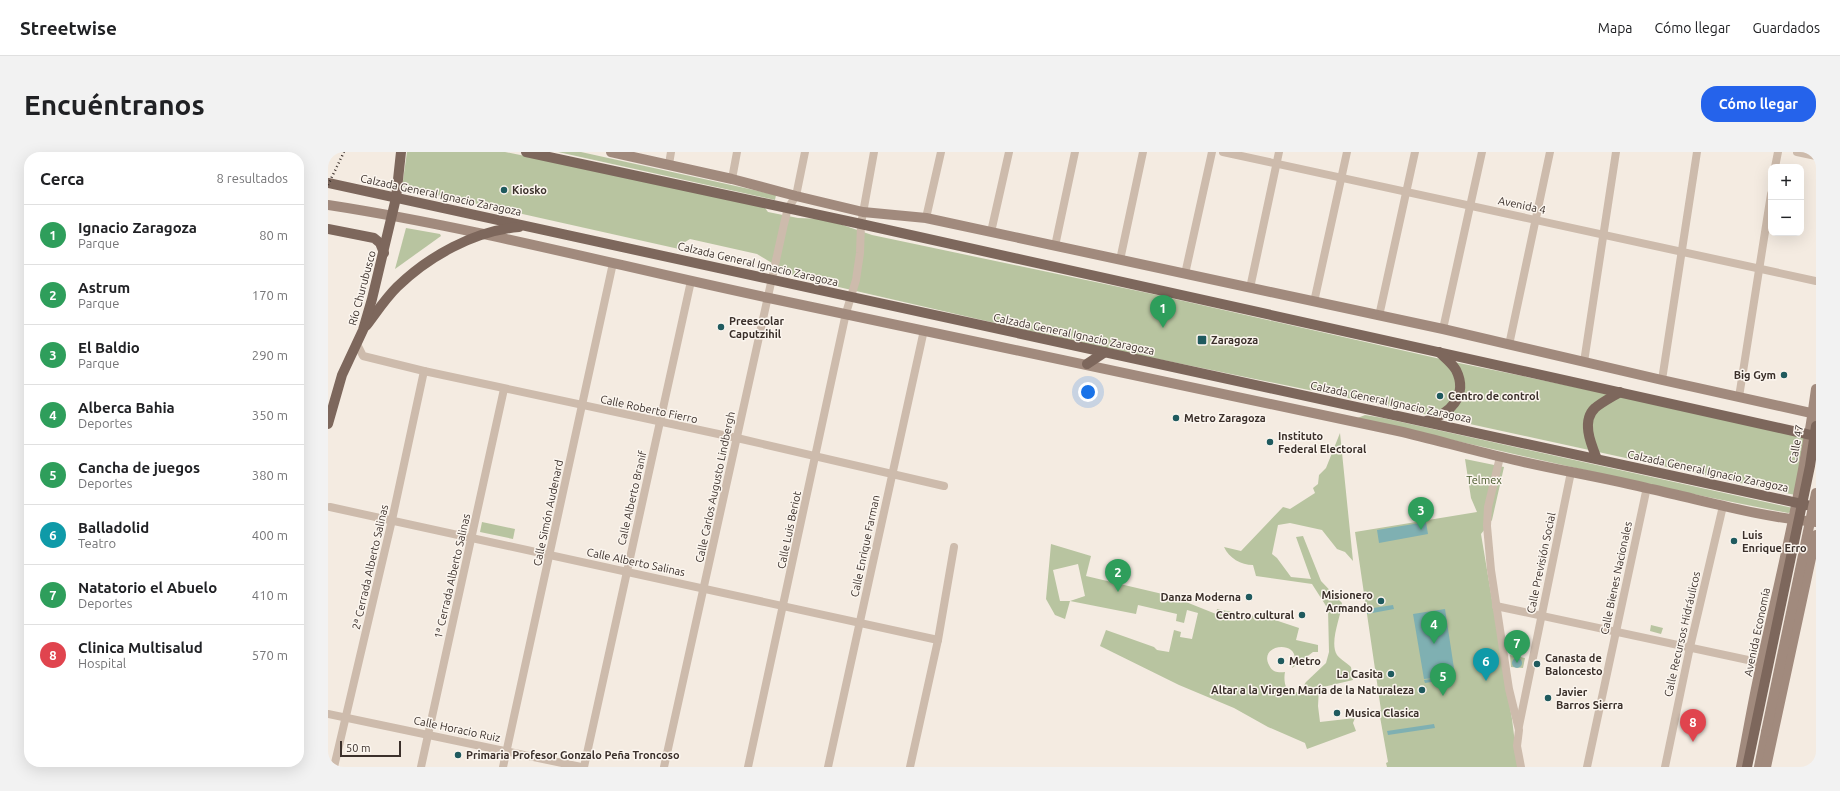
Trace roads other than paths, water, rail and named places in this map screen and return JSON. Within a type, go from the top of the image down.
[{"type":"main road","name":"Río Churubusco","points":[[328,424],[342,375],[363,330],[384,253],[396,198],[401,152]]},
{"type":"main road","points":[[526,152],[861,224],[1620,392],[1814,432],[1810,466],[1747,767]]},
{"type":"main road","points":[[611,152],[732,178],[796,196],[863,212],[926,218],[1443,329],[1814,414]]},
{"type":"main road","name":"Calzada General Ignacio Zaragoza","points":[[328,183],[850,298],[1797,502],[1816,508]]},
{"type":"main road","points":[[328,205],[392,215],[485,234],[768,298],[846,313],[1407,433],[1500,457],[1646,487],[1723,506],[1793,520],[1816,522]]},
{"type":"main road","points":[[363,330],[397,288],[423,266],[455,246],[485,234],[512,228],[529,227]]},
{"type":"main road","points":[[328,230],[374,238],[380,243],[384,253]]},
{"type":"main road","points":[[1078,346],[1086,364]]},
{"type":"main road","points":[[1424,421],[1438,418],[1448,412],[1458,396],[1460,389],[1456,370],[1437,351]]},
{"type":"main road","points":[[1086,364],[1105,352]]},
{"type":"main road","name":"Calle 47","points":[[1797,502],[1814,432],[1816,389]]},
{"type":"main road","points":[[1596,459],[1589,441],[1588,423],[1594,408],[1620,392]]},
{"type":"main road","points":[[1759,767],[1816,493]]},
{"type":"main road","name":"Avenida Economía","points":[[1741,767],[1797,502]]},
{"type":"main road","points":[[1766,767],[1816,535]]},
{"type":"main road","points":[[1786,554],[1795,548],[1801,548],[1806,550],[1811,558]]},
{"type":"street","points":[[668,164],[671,152]]},
{"type":"street","points":[[732,178],[738,152]]},
{"type":"street","points":[[788,208],[796,196],[806,152]]},
{"type":"street","name":"Calle Luis Beriot","points":[[748,767],[846,313],[856,280],[860,253],[861,224],[874,152]]},
{"type":"street","points":[[926,218],[941,152]]},
{"type":"street","points":[[991,232],[1009,152]]},
{"type":"street","points":[[1055,246],[1076,152]]},
{"type":"street","points":[[1120,260],[1143,152]]},
{"type":"street","points":[[1185,274],[1212,152]]},
{"type":"street","name":"Avenida 4","points":[[1223,152],[1816,281]]},
{"type":"street","points":[[1250,288],[1279,152]]},
{"type":"street","points":[[1314,302],[1347,152]]},
{"type":"street","points":[[1443,329],[1482,152]]},
{"type":"street","points":[[1508,345],[1550,152]]},
{"type":"street","points":[[1584,362],[1616,152]]},
{"type":"street","points":[[1662,380],[1697,152]]},
{"type":"street","points":[[1797,152],[1816,156]]},
{"type":"street","points":[[1379,316],[1414,153]]},
{"type":"street","points":[[1775,164],[1777,154]]},
{"type":"street","points":[[1739,397],[1770,200]]},
{"type":"street","name":"Calle Carlos Augusto Lindbergh","points":[[664,767],[788,208]]},
{"type":"street","name":"Calle Simón Audenard","points":[[503,767],[613,263]]},
{"type":"street","name":"Calle Alberto Branif","points":[[583,767],[691,280]]},
{"type":"street","name":"Calle Enrique Farman","points":[[828,767],[924,330]]},
{"type":"street","name":"Calle Roberto Fierro","points":[[356,344],[363,356],[424,371],[737,438],[944,486]]},
{"type":"street","name":"2ª Cerrada Alberto Salinas","points":[[334,767],[347,717],[392,520],[424,371]]},
{"type":"street","name":"1ª Cerrada Alberto Salinas","points":[[420,767],[504,389]]},
{"type":"street","points":[[1500,457],[1488,507],[1487,526],[1496,606],[1509,689],[1519,730],[1517,746],[1523,766]]},
{"type":"street","name":"Calle Previsión Social","points":[[1519,730],[1571,472]]},
{"type":"street","name":"Calle Bienes Nacionales","points":[[1587,767],[1646,487]]},
{"type":"street","name":"Calle Recursos Hidráulicos","points":[[1665,767],[1690,647],[1723,506]]},
{"type":"street","name":"Calle Alberto Salinas","points":[[330,507],[938,640]]},
{"type":"street","points":[[910,767],[938,640],[954,547]]},
{"type":"street","points":[[1496,606],[1762,663]]},
{"type":"street","name":"Calle Horacio Ruiz","points":[[328,714],[583,767]]},
{"type":"water","points":[[1426,522],[1428,534],[1379,543],[1377,530]]},
{"type":"water","points":[[1393,605],[1394,609],[1367,614],[1367,609]]},
{"type":"water","points":[[1445,609],[1455,675],[1451,676],[1451,679],[1425,683],[1424,680],[1446,677],[1424,679],[1413,614]]},
{"type":"water","points":[[1517,658],[1522,663],[1517,668],[1512,663]]},
{"type":"water","points":[[1434,724],[1435,728],[1388,735],[1387,731]]},
{"type":"railway","points":[[328,185],[344,152]]},
{"type":"place","name":"Kiosko","points":[[504,190]]},
{"type":"place","name":"Preescolar Caputzihil","points":[[721,327]]},
{"type":"place","name":"Ignacio Zaragoza","points":[[1163,328]]},
{"type":"place","name":"Zaragoza","points":[[1202,340]]},
{"type":"place","name":"Big Gym","points":[[1784,375]]},
{"type":"place","name":"Centro de control","points":[[1440,396]]},
{"type":"place","name":"Metro Zaragoza","points":[[1176,418]]},
{"type":"place","name":"Instituto Federal Electoral","points":[[1270,442]]},
{"type":"place","name":"El Baldio","points":[[1421,530]]},
{"type":"place","name":"Luis Enrique Erro","points":[[1734,541]]},
{"type":"place","name":"Astrum","points":[[1118,592]]},
{"type":"place","name":"Danza Moderna","points":[[1249,597]]},
{"type":"place","name":"Misionero Armando","points":[[1381,601]]},
{"type":"place","name":"Centro cultural","points":[[1302,615]]},
{"type":"place","name":"Alberca Bahia","points":[[1434,644]]},
{"type":"place","name":"Metro","points":[[1281,661]]},
{"type":"place","name":"Natatorio el Abuelo","points":[[1517,663]]},
{"type":"place","name":"Canasta de Baloncesto","points":[[1537,664]]},
{"type":"place","name":"La Casita","points":[[1391,674]]},
{"type":"place","name":"Balladolid","points":[[1486,681]]},
{"type":"place","name":"Altar a la Virgen María de la Naturaleza","points":[[1422,690]]},
{"type":"place","name":"Cancha de juegos","points":[[1443,696]]},
{"type":"place","name":"Javier Barros Sierra","points":[[1548,698]]},
{"type":"place","name":"Musica Clasica","points":[[1337,713]]},
{"type":"place","name":"Clinica Multisalud","points":[[1693,742]]},
{"type":"place","name":"Primaria Profesor Gonzalo Peña Troncoso","points":[[458,755]]},
{"type":"park label","name":"Telmex","points":[[1484,480]]}]
